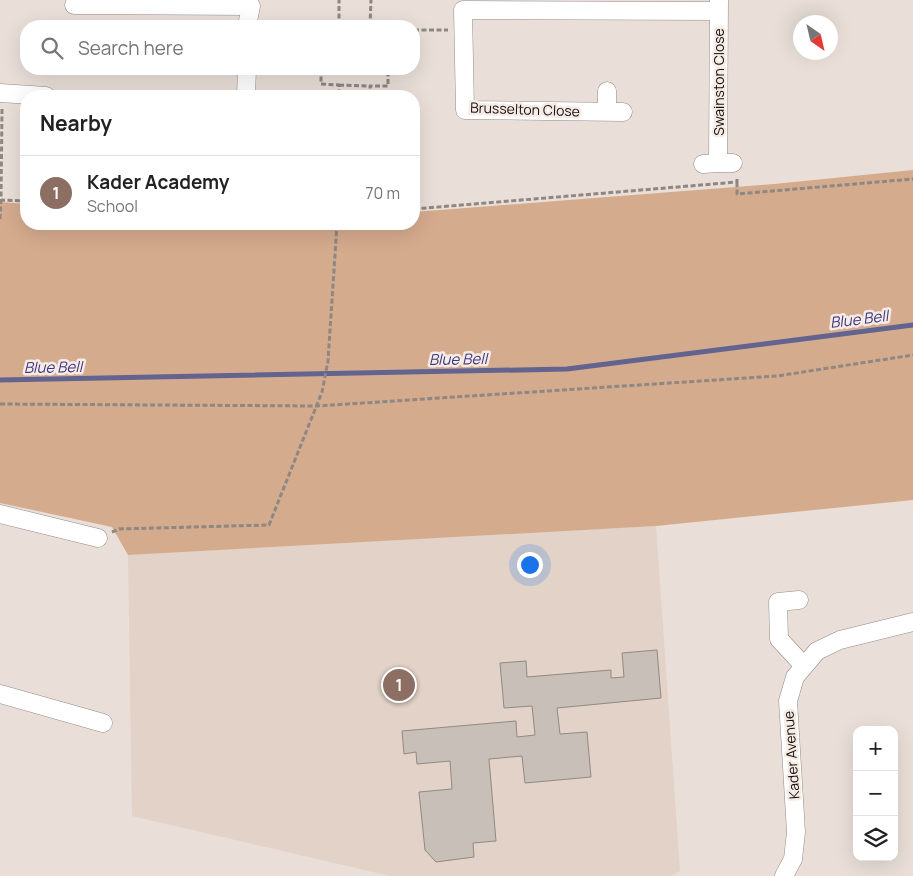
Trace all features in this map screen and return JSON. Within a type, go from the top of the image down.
[{"type":"street","points":[[74,8],[251,3],[248,20]]},
{"type":"street","name":"Brusselton Close","points":[[607,91],[615,112],[464,110],[464,30],[462,5],[719,5]]},
{"type":"street","name":"Swainston Close","points":[[718,163],[719,5]]},
{"type":"street","points":[[246,90],[247,75]]},
{"type":"street","points":[[1,93],[20,94]]},
{"type":"street","points":[[0,514],[98,538]]},
{"type":"street","points":[[799,600],[778,602],[779,639],[804,666]]},
{"type":"street","name":"Kader Avenue","points":[[784,876],[792,859],[796,832],[788,701],[795,677],[817,651],[840,640],[913,622]]},
{"type":"street","points":[[0,694],[103,722]]},
{"type":"path","points":[[339,0],[339,20]]},
{"type":"path","points":[[370,20],[371,0]]},
{"type":"path","points":[[420,30],[464,30]]},
{"type":"path","points":[[321,75],[320,84],[370,86],[388,86],[388,75]]},
{"type":"path","points":[[339,85],[339,90]]},
{"type":"path","points":[[0,219],[1,93]]},
{"type":"path","points":[[718,163],[738,163],[737,194],[913,179]]},
{"type":"path","points":[[420,208],[737,182]]},
{"type":"path","points":[[0,200],[20,201]]},
{"type":"path","points":[[98,538],[119,529],[269,524],[322,392],[328,361],[337,230]]},
{"type":"path","points":[[0,404],[317,406],[778,376],[913,355]]},
{"type":"shaded area","points":[[913,170],[913,500],[656,526],[128,555],[112,527],[0,503],[0,202],[20,204],[20,230],[420,230],[420,212],[774,184]]},
{"type":"shaded area","points":[[656,526],[680,871],[670,876],[390,876],[132,816],[128,555]]},
{"type":"building","points":[[657,650],[661,698],[557,708],[560,734],[587,732],[591,777],[525,783],[522,756],[489,759],[496,841],[473,843],[474,857],[436,862],[425,850],[419,792],[452,789],[450,761],[417,764],[416,752],[404,754],[402,731],[516,721],[517,737],[535,735],[532,706],[504,708],[500,663],[526,661],[527,677],[611,670],[611,678],[624,677],[622,653]]},
{"type":"waterway","name":"Blue Bell","points":[[0,380],[567,369],[913,325]]},
{"type":"place","name":"Kader Academy","points":[[399,685]]}]
